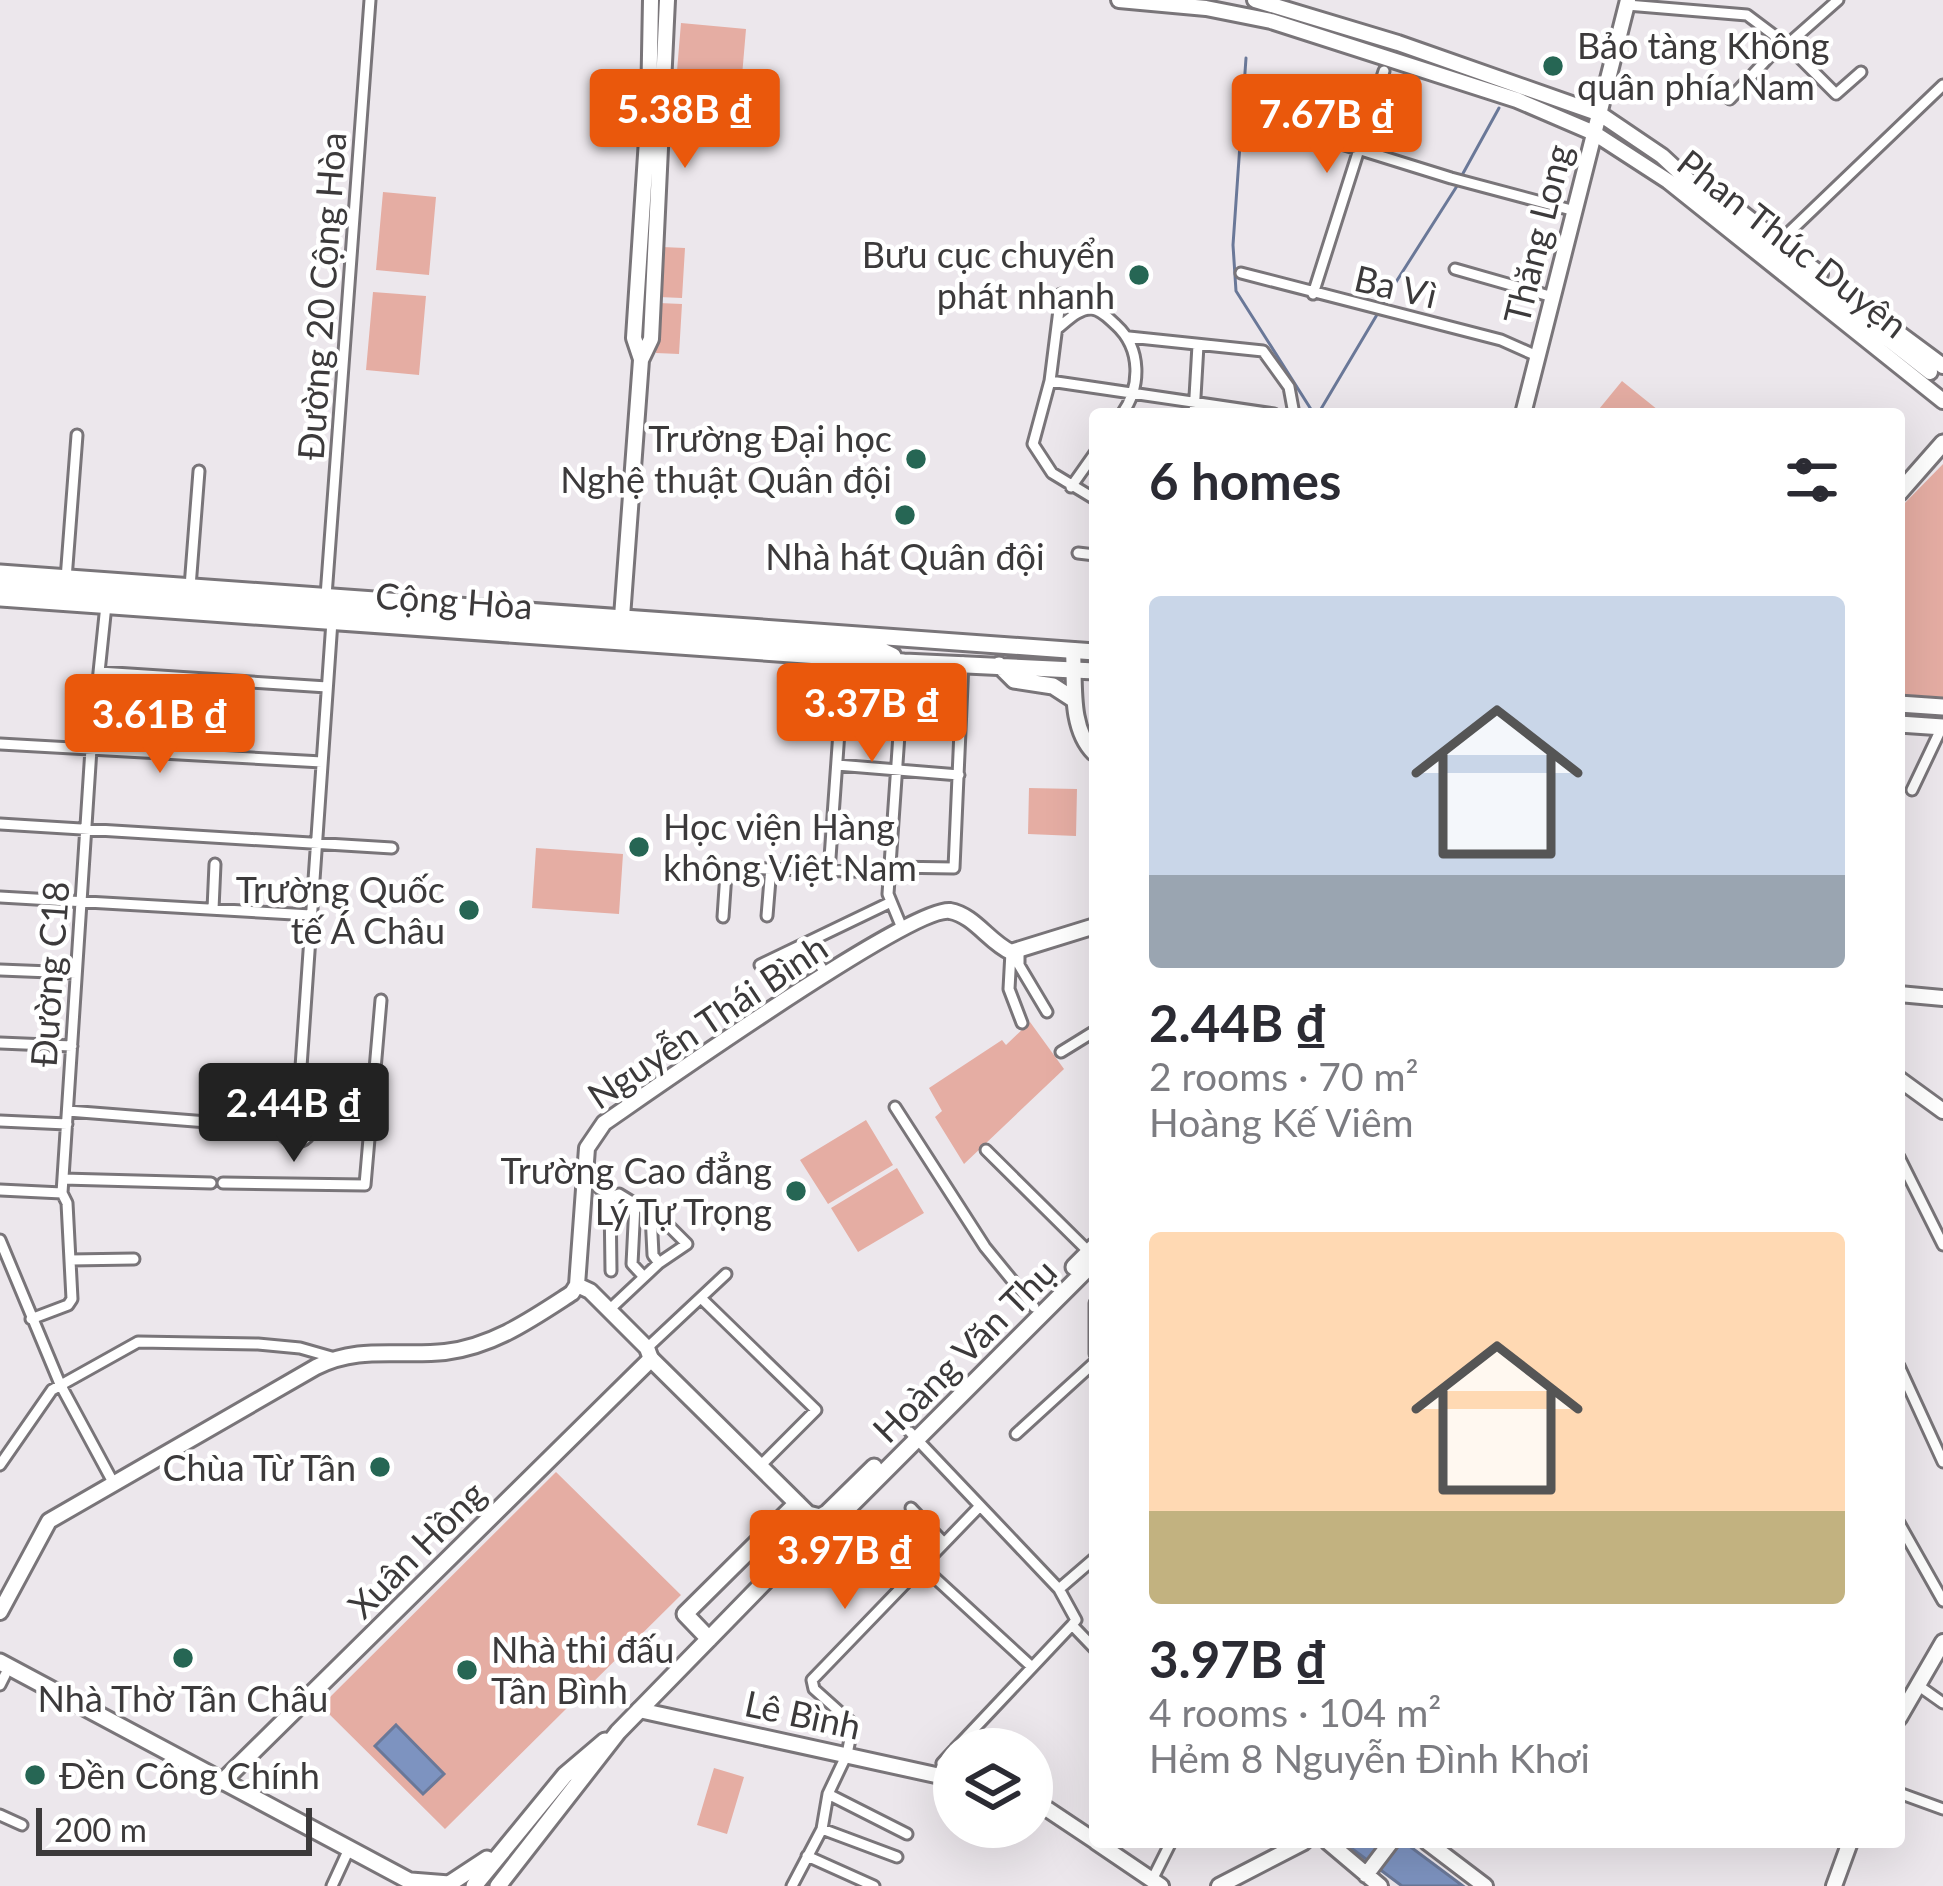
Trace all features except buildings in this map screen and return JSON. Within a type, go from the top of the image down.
[{"type":"main road","points":[[1905,484],[1943,443]]},
{"type":"main road","name":"Cộng Hòa","points":[[0,573],[326,596],[904,662],[1089,671]]},
{"type":"main road","name":"Cộng Hòa","points":[[0,586],[872,646],[904,662]]},
{"type":"main road","name":"Cộng Hòa","points":[[0,598],[332,621],[898,635],[1089,651]]},
{"type":"main road","name":"Cộng Hòa","points":[[872,646],[898,635]]},
{"type":"main road","points":[[999,665],[1014,680],[1053,686],[1074,695]]},
{"type":"main road","points":[[1905,704],[1943,707]]},
{"type":"main road","points":[[1905,715],[1943,717]]},
{"type":"main road","points":[[1905,724],[1943,727]]},
{"type":"main road","name":"Hoàng Văn Thụ","points":[[932,1416],[1034,1307],[1089,1257]]},
{"type":"main road","name":"Hoàng Văn Thụ","points":[[474,1886],[565,1775],[618,1732],[785,1561],[809,1546],[1089,1257]]},
{"type":"main road","points":[[649,1353],[802,1509],[803,1536],[785,1561]]},
{"type":"main road","name":"Xuân Hồng","points":[[222,1782],[649,1353]]},
{"type":"main road","name":"Hoàng Văn Thụ","points":[[709,1639],[685,1614],[802,1509],[820,1517],[827,1513],[913,1435]]},
{"type":"main road","points":[[739,1561],[762,1585]]},
{"type":"main road","points":[[1,1674],[207,1770],[414,1884],[457,1881],[506,1843]]},
{"type":"main road","name":"Hoàng Văn Thụ","points":[[498,1886],[618,1732]]},
{"type":"main road","points":[[248,1757],[249,1780],[260,1802]]},
{"type":"main road","points":[[508,1886],[515,1864]]},
{"type":"street","name":"Đường 20 Cộng Hòa","points":[[326,596],[370,0]]},
{"type":"street","points":[[651,0],[657,49]]},
{"type":"street","points":[[622,629],[641,361],[634,338],[649,234],[657,49],[667,0]]},
{"type":"street","name":"Phan Thúc Duyện","points":[[1119,0],[1206,8],[1271,21],[1396,51],[1600,114],[1780,241],[1936,369]]},
{"type":"street","name":"Phan Thúc Duyện","points":[[1255,0],[1396,51],[1594,133],[1685,194],[1942,399]]},
{"type":"street","points":[[1730,99],[1838,0]]},
{"type":"street","points":[[1628,3],[1747,15],[1836,94],[1861,72]]},
{"type":"street","name":"Thăng Long","points":[[1525,408],[1628,3]]},
{"type":"street","points":[[1313,294],[1384,71]]},
{"type":"street","points":[[1780,241],[1943,85]]},
{"type":"street","points":[[1287,127],[1575,211]]},
{"type":"street","points":[[1683,176],[1936,369]]},
{"type":"street","points":[[1455,269],[1553,297]]},
{"type":"street","name":"Ba Vì","points":[[1240,273],[1501,340],[1538,356]]},
{"type":"street","points":[[1061,294],[1050,381],[1034,450],[1044,465],[1089,496]]},
{"type":"street","points":[[1058,328],[1092,309],[1129,337],[1135,352],[1134,396],[1126,408]]},
{"type":"street","points":[[1129,337],[1268,354],[1289,387],[1293,408]]},
{"type":"street","points":[[1195,408],[1198,345]]},
{"type":"street","points":[[1050,381],[1190,408]]},
{"type":"street","points":[[66,579],[76,435]]},
{"type":"street","points":[[1071,487],[1089,461]]},
{"type":"street","points":[[190,587],[199,471]]},
{"type":"street","points":[[1078,553],[1089,554]]},
{"type":"street","name":"Đường C18","points":[[31,1319],[72,1301],[67,1204],[62,1193],[91,749],[106,605]]},
{"type":"street","points":[[298,1110],[332,621]]},
{"type":"street","points":[[1073,650],[1074,695],[1089,749]]},
{"type":"street","points":[[902,928],[889,902],[888,870],[904,662]]},
{"type":"street","points":[[723,917],[730,868],[829,872],[955,868],[963,662]]},
{"type":"street","points":[[99,672],[327,687]]},
{"type":"street","points":[[829,872],[840,718]]},
{"type":"street","points":[[1912,790],[1943,727]]},
{"type":"street","points":[[0,744],[322,762]]},
{"type":"street","points":[[837,765],[958,775]]},
{"type":"street","points":[[0,824],[392,848]]},
{"type":"street","points":[[213,909],[215,865]]},
{"type":"street","points":[[766,916],[771,867]]},
{"type":"street","points":[[0,897],[311,915]]},
{"type":"street","points":[[760,965],[889,902]]},
{"type":"street","name":"Nguyễn Thái Bình","points":[[577,1285],[584,1175],[590,1141],[604,1123],[826,975],[928,914],[954,912],[1015,952]]},
{"type":"street","points":[[1015,952],[1089,928]]},
{"type":"street","points":[[808,945],[826,975]]},
{"type":"street","points":[[1015,952],[1047,1012]]},
{"type":"street","points":[[1015,952],[1009,989],[1022,1023]]},
{"type":"street","points":[[0,970],[76,973]]},
{"type":"street","points":[[1905,995],[1943,998]]},
{"type":"street","points":[[63,1179],[365,1185],[381,1000]]},
{"type":"street","points":[[1061,1052],[1089,1035]]},
{"type":"street","points":[[0,1043],[72,1046]]},
{"type":"street","points":[[1905,1083],[1943,1111]]},
{"type":"street","points":[[895,1108],[985,1247],[1034,1307]]},
{"type":"street","points":[[280,1126],[284,1115],[298,1110]]},
{"type":"street","points":[[280,1126],[290,1142],[308,1137],[312,1122],[298,1110]]},
{"type":"street","points":[[68,1111],[280,1126]]},
{"type":"street","points":[[0,1121],[67,1124]]},
{"type":"street","points":[[986,1150],[1089,1249]]},
{"type":"street","points":[[1905,1169],[1943,1245]]},
{"type":"street","points":[[584,1175],[610,1197],[610,1271]]},
{"type":"street","points":[[0,1190],[62,1193]]},
{"type":"street","points":[[609,1310],[687,1244],[635,1203],[620,1194],[610,1197]]},
{"type":"street","points":[[635,1203],[632,1264],[644,1277]]},
{"type":"street","points":[[651,1213],[653,1255],[659,1263]]},
{"type":"street","points":[[0,1240],[60,1384],[114,1484]]},
{"type":"street","points":[[70,1260],[134,1259]]},
{"type":"street","points":[[649,1353],[726,1274]]},
{"type":"street","points":[[577,1285],[590,1291],[649,1353]]},
{"type":"street","points":[[577,1285],[638,1352],[649,1353]]},
{"type":"street","points":[[0,1612],[45,1524],[335,1358],[367,1352],[447,1352],[487,1342],[522,1326],[577,1285]]},
{"type":"street","points":[[701,1298],[816,1410],[760,1466]]},
{"type":"street","points":[[0,1465],[46,1397],[60,1384],[128,1346],[147,1341],[258,1344],[308,1349],[335,1358]]},
{"type":"street","points":[[1016,1434],[1089,1364]]},
{"type":"street","points":[[1905,1379],[1943,1462]]},
{"type":"street","points":[[913,1435],[1059,1589],[1076,1620],[974,1728]]},
{"type":"street","points":[[792,1886],[822,1829],[828,1795],[847,1754],[853,1724],[814,1689],[812,1680],[980,1506]]},
{"type":"street","points":[[911,1508],[944,1543]]},
{"type":"street","points":[[1905,1534],[1943,1601]]},
{"type":"street","points":[[1059,1589],[1089,1563]]},
{"type":"street","points":[[922,1566],[1032,1667]]},
{"type":"street","points":[[1072,1625],[1089,1643]]},
{"type":"street","points":[[1905,1708],[1943,1642]]},
{"type":"street","points":[[1918,1686],[1943,1703]]},
{"type":"street","name":"Lê Bình","points":[[640,1710],[933,1774]]},
{"type":"street","points":[[828,1795],[907,1834]]},
{"type":"street","points":[[1905,1795],[1943,1809]]},
{"type":"street","points":[[1053,1812],[1089,1837]]},
{"type":"street","points":[[0,1815],[22,1825]]},
{"type":"street","points":[[822,1829],[896,1857]]},
{"type":"street","points":[[1105,1848],[1156,1883],[1169,1848]]},
{"type":"street","points":[[1219,1886],[1292,1848]]},
{"type":"street","points":[[1334,1848],[1369,1872],[1380,1886]]},
{"type":"street","points":[[1369,1872],[1387,1848]]},
{"type":"street","points":[[1435,1848],[1485,1886]]},
{"type":"street","points":[[1834,1886],[1848,1848]]},
{"type":"street","points":[[332,1886],[349,1849]]},
{"type":"street","points":[[807,1856],[868,1885]]},
{"type":"shaded area","points":[[681,23],[746,29],[742,76],[677,71]]},
{"type":"shaded area","points":[[383,192],[436,197],[429,275],[376,270]]},
{"type":"shaded area","points":[[662,247],[685,248],[682,298],[659,297]]},
{"type":"shaded area","points":[[373,292],[426,296],[419,375],[366,370]]},
{"type":"shaded area","points":[[659,303],[682,304],[679,354],[656,353]]},
{"type":"shaded area","points":[[1622,381],[1656,408],[1600,408]]},
{"type":"shaded area","points":[[1943,464],[1943,697],[1905,694],[1905,503]]},
{"type":"shaded area","points":[[1029,788],[1077,789],[1076,836],[1028,834]]},
{"type":"shaded area","points":[[536,848],[623,854],[619,914],[532,908]]},
{"type":"shaded area","points":[[1030,1022],[1064,1069],[964,1164],[935,1117],[942,1111],[929,1088],[1002,1040],[1006,1045]]},
{"type":"shaded area","points":[[866,1120],[893,1165],[828,1204],[800,1160]]},
{"type":"shaded area","points":[[897,1168],[924,1213],[858,1252],[831,1208]]},
{"type":"shaded area","points":[[556,1472],[681,1595],[445,1829],[321,1706]]},
{"type":"shaded area","points":[[714,1768],[744,1777],[727,1834],[697,1825]]},
{"type":"water","points":[[396,1725],[444,1774],[423,1794],[375,1746]]},
{"type":"water","points":[[1351,1848],[1412,1848],[1463,1886],[1402,1886]]},
{"type":"waterway","points":[[1246,58],[1233,245],[1236,291],[1310,408]]},
{"type":"waterway","points":[[1461,177],[1499,108]]},
{"type":"waterway","points":[[1382,304],[1457,186]]},
{"type":"waterway","points":[[1322,408],[1378,313]]},
{"type":"place","name":"Bảo tàng Không quân phía Nam","points":[[1553,66]]},
{"type":"place","name":"Bưu cục chuyển phát nhanh","points":[[1139,275]]},
{"type":"place","name":"Trường Đại học Nghệ thuật Quân đội","points":[[916,459]]},
{"type":"place","name":"Nhà hát Quân đội","points":[[905,515]]},
{"type":"place","name":"Học viện Hàng không Việt Nam","points":[[639,847]]},
{"type":"place","name":"Trường Quốc tế Á Châu","points":[[469,910]]},
{"type":"place","name":"Trường Cao đẳng Lý Tự Trọng","points":[[796,1191]]},
{"type":"place","name":"Chùa Từ Tân","points":[[380,1467]]},
{"type":"place","name":"Nhà Thờ Tân Châu","points":[[183,1658]]},
{"type":"place","name":"Nhà thi đấu Tân Bình","points":[[467,1670]]},
{"type":"place","name":"Đền Công Chính","points":[[35,1775]]}]
